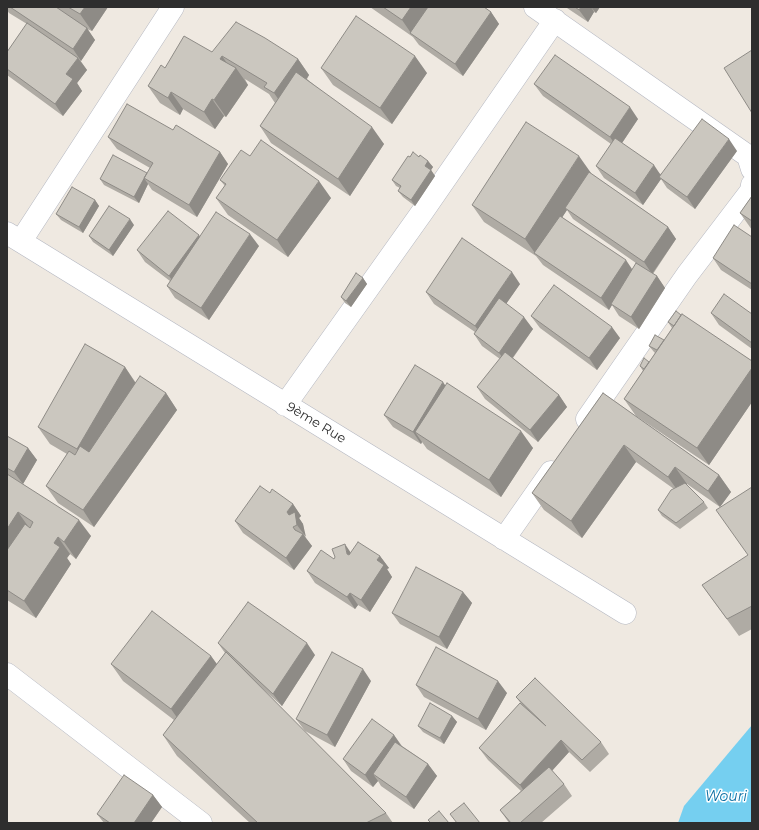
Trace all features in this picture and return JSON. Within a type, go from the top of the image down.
[{"type":"street","points":[[14,237],[173,7]]},
{"type":"street","points":[[534,7],[555,20],[748,156],[752,169]]},
{"type":"street","points":[[285,405],[419,218],[555,20]]},
{"type":"street","points":[[576,436],[687,275],[751,190],[752,185]]},
{"type":"street","name":"9ème Rue","points":[[14,237],[625,613]]},
{"type":"street","points":[[504,538],[562,455]]},
{"type":"street","points":[[7,674],[201,823]]},
{"type":"water","name":"Wouri","points":[[752,725],[751,823],[678,823],[684,806]]},
{"type":"building","points":[[10,7],[56,7],[87,28],[73,49]]},
{"type":"building","points":[[68,7],[85,7],[80,14]]},
{"type":"building","points":[[383,7],[411,7],[402,20]]},
{"type":"building","points":[[428,7],[484,7],[491,12],[455,64],[410,33]]},
{"type":"building","points":[[356,16],[415,56],[380,108],[321,68]]},
{"type":"building","points":[[236,22],[298,59],[274,93],[264,87],[267,83],[222,56],[220,59],[236,68],[204,112],[171,92],[168,98],[148,86],[161,65],[165,68],[184,36],[212,52]]},
{"type":"building","points":[[27,23],[78,58],[66,74],[73,79],[55,104],[7,69],[7,52]]},
{"type":"building","points":[[752,50],[752,113],[724,68]]},
{"type":"building","points":[[555,55],[630,107],[610,137],[534,84]]},
{"type":"building","points":[[296,72],[372,127],[338,179],[260,126]]},
{"type":"building","points":[[127,104],[173,130],[176,125],[220,152],[189,205],[144,178],[153,163],[108,137]]},
{"type":"building","points":[[702,119],[729,139],[687,197],[659,177]]},
{"type":"building","points":[[526,122],[579,156],[525,239],[472,205]]},
{"type":"building","points":[[615,138],[654,165],[635,193],[596,166]]},
{"type":"building","points":[[261,140],[319,181],[277,240],[216,198],[226,184],[220,180],[241,150],[250,156]]},
{"type":"building","points":[[413,152],[419,157],[420,155],[428,161],[425,166],[431,170],[411,200],[398,191],[401,186],[392,180],[408,156],[410,157]]},
{"type":"building","points":[[113,155],[147,173],[134,197],[100,179]]},
{"type":"building","points":[[589,172],[668,227],[644,262],[565,208]]},
{"type":"building","points":[[72,187],[95,200],[79,227],[56,214]]},
{"type":"building","points":[[752,196],[752,221],[740,213]]},
{"type":"building","points":[[109,206],[130,219],[109,250],[89,236]]},
{"type":"building","points":[[168,211],[199,235],[169,276],[137,250]]},
{"type":"building","points":[[216,212],[250,234],[201,308],[167,286]]},
{"type":"building","points":[[560,216],[626,260],[601,298],[534,253]]},
{"type":"building","points":[[734,225],[752,237],[752,284],[713,258]]},
{"type":"building","points":[[462,238],[512,272],[475,326],[426,292]]},
{"type":"building","points":[[636,263],[657,276],[631,317],[611,304]]},
{"type":"building","points":[[356,273],[363,278],[346,301],[341,297]]},
{"type":"building","points":[[554,285],[612,327],[589,358],[531,316]]},
{"type":"building","points":[[724,294],[752,314],[752,343],[711,313]]},
{"type":"building","points":[[499,298],[524,317],[499,353],[474,334]]},
{"type":"building","points":[[676,311],[681,315],[674,326],[668,322]]},
{"type":"building","points":[[682,314],[752,361],[752,368],[697,448],[624,399]]},
{"type":"building","points":[[655,335],[664,340],[657,350],[649,346]]},
{"type":"building","points":[[85,344],[125,367],[77,449],[38,427]]},
{"type":"building","points":[[505,352],[559,395],[530,430],[477,387]]},
{"type":"building","points":[[644,358],[649,362],[644,369],[640,366]]},
{"type":"building","points":[[415,365],[443,382],[413,432],[384,415]]},
{"type":"building","points":[[140,376],[166,393],[83,510],[46,486],[69,451],[75,455],[80,446],[89,452]]},
{"type":"building","points":[[447,383],[521,431],[489,480],[415,432]]},
{"type":"building","points":[[603,393],[719,475],[708,491],[675,467],[668,477],[624,445],[571,521],[532,493]]},
{"type":"building","points":[[7,436],[28,448],[14,472],[7,468]]},
{"type":"building","points":[[7,474],[79,520],[64,542],[58,537],[54,543],[60,547],[24,601],[7,590],[7,550],[25,524],[30,528],[33,522],[18,512],[7,529]]},
{"type":"building","points":[[685,483],[704,502],[676,523],[658,510],[671,490]]},
{"type":"building","points":[[260,486],[270,493],[272,489],[293,504],[287,512],[289,515],[295,512],[297,525],[293,527],[295,530],[303,534],[286,558],[235,521]]},
{"type":"building","points":[[752,487],[752,606],[727,619],[702,585],[748,555],[716,510]]},
{"type":"building","points":[[358,542],[380,556],[377,560],[384,565],[361,600],[350,593],[347,597],[307,571],[321,550],[334,559],[335,557],[332,549],[345,544],[347,554],[349,555]]},
{"type":"building","points":[[416,567],[463,592],[439,637],[392,613]]},
{"type":"building","points":[[248,602],[307,643],[273,694],[218,643]]},
{"type":"building","points":[[152,611],[211,656],[171,709],[111,664]]},
{"type":"building","points":[[436,647],[498,681],[478,719],[416,685]]},
{"type":"building","points":[[226,652],[386,813],[366,823],[258,823],[163,735]]},
{"type":"building","points":[[332,652],[363,669],[327,735],[296,719]]},
{"type":"building","points":[[535,678],[601,742],[582,760],[561,740],[520,785],[479,748],[520,703],[546,726],[516,697]]},
{"type":"building","points":[[430,703],[452,716],[440,738],[418,726]]},
{"type":"building","points":[[372,719],[394,735],[365,775],[343,759]]},
{"type":"building","points":[[395,742],[428,764],[406,797],[373,774]]},
{"type":"building","points":[[549,767],[564,784],[520,823],[511,823],[500,810]]},
{"type":"building","points":[[124,775],[153,795],[134,823],[110,823],[97,814]]},
{"type":"building","points":[[464,803],[480,823],[457,823],[450,814]]},
{"type":"building","points":[[439,811],[449,823],[431,823],[428,820]]}]
